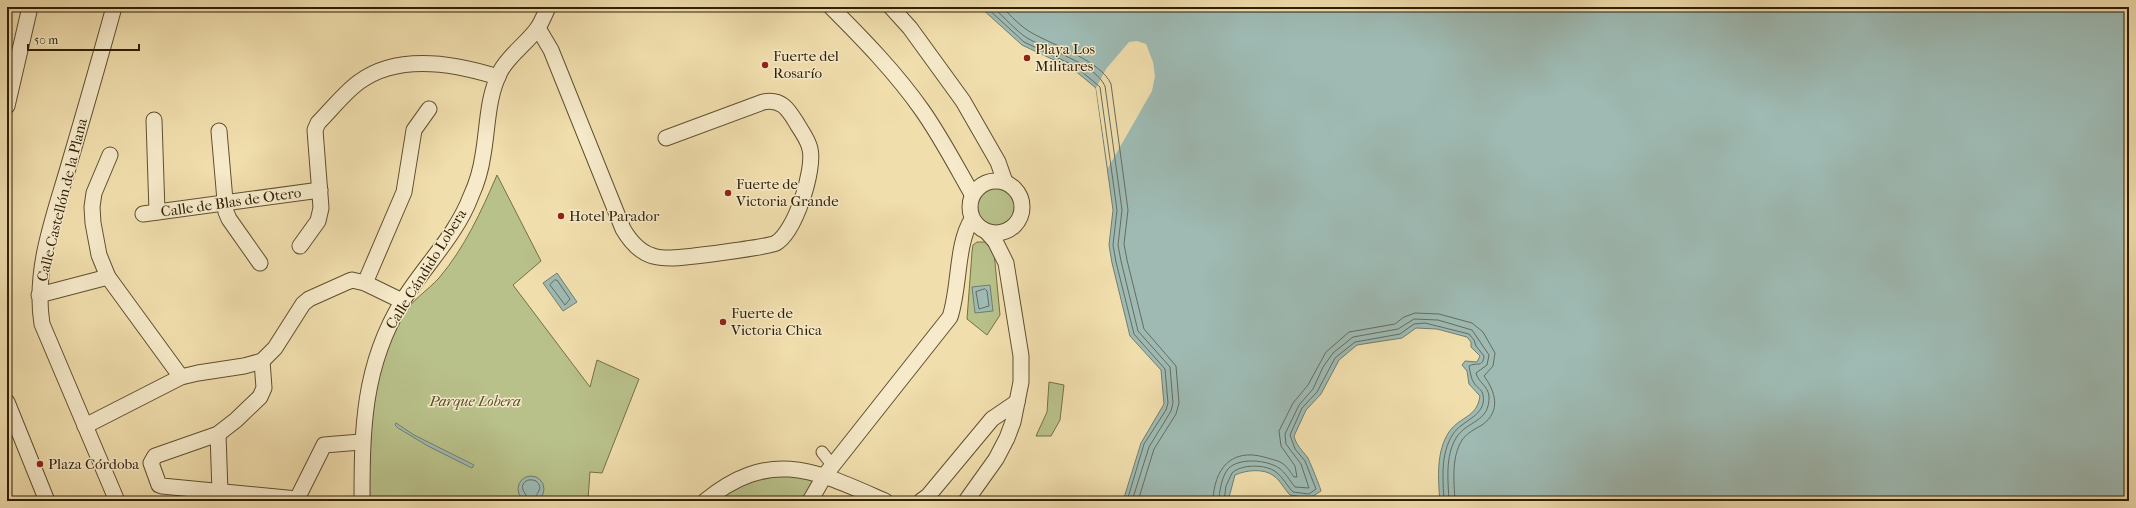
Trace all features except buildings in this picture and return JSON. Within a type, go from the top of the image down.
[{"type":"street","points":[[7,106],[30,7]]},
{"type":"street","name":"Calle Castellón de la Plana","points":[[114,7],[52,224],[40,274],[39,295],[42,324],[117,501]]},
{"type":"street","name":"Calle Cándido Lobera","points":[[362,501],[361,442],[366,403],[375,365],[386,330],[402,301],[438,253],[461,217],[471,197],[483,157],[490,96],[498,76],[502,68],[538,28],[548,7]]},
{"type":"street","points":[[831,7],[906,90],[937,133],[972,194]]},
{"type":"street","points":[[891,7],[910,28],[964,101],[991,153],[1003,172],[1005,182]]},
{"type":"street","points":[[538,28],[551,50],[623,229],[629,239],[640,250],[653,256],[672,258],[775,244],[790,228],[801,204],[810,163],[810,150],[806,139],[785,106],[774,101],[764,102],[666,138]]},
{"type":"street","points":[[300,246],[320,215],[320,190],[315,139],[318,123],[357,83],[367,76],[388,67],[400,64],[445,64],[469,68],[498,76]]},
{"type":"street","points":[[365,283],[404,192],[414,130],[429,109]]},
{"type":"street","name":"Calle de Blas de Otero","points":[[154,120],[150,214],[320,190]]},
{"type":"street","points":[[219,131],[224,203],[229,219],[260,263]]},
{"type":"street","points":[[966,501],[996,459],[1007,438],[1021,382],[1021,356],[1008,275],[1002,251],[987,232],[981,229],[972,219],[969,202],[972,194],[987,182],[991,153]]},
{"type":"street","points":[[110,155],[94,193],[92,207],[95,239],[99,255],[108,277],[182,377]]},
{"type":"street","points":[[956,164],[987,182],[1005,182],[1018,192],[1022,201],[1022,210],[1015,225],[1010,242],[1008,275]]},
{"type":"street","points":[[810,501],[829,470],[950,317],[957,291],[964,234],[972,219]]},
{"type":"street","points":[[987,232],[1002,232],[1015,225]]},
{"type":"street","points":[[39,295],[108,277]]},
{"type":"street","points":[[85,426],[182,377],[244,366],[262,361],[275,348],[303,304],[309,298],[352,280],[365,283],[402,301]]},
{"type":"street","points":[[262,361],[264,388],[260,397],[236,420],[218,434],[155,456],[151,460],[159,485],[296,500],[324,445],[361,442]]},
{"type":"street","points":[[7,402],[47,501]]},
{"type":"street","points":[[921,501],[928,496],[992,419],[1017,402]]},
{"type":"street","points":[[218,434],[220,492]]},
{"type":"street","points":[[822,452],[829,470]]},
{"type":"street","points":[[705,501],[729,484],[759,472],[793,469],[829,470],[886,501]]},
{"type":"green space","name":"Parque Lobera","points":[[497,175],[541,261],[513,285],[590,387],[597,360],[639,379],[602,473],[590,472],[588,499],[594,501],[369,501],[371,429],[374,405],[384,359],[392,336],[406,310],[439,278],[465,242]]},
{"type":"green space","points":[[996,188],[1006,191],[1012,197],[1015,207],[1012,217],[1006,223],[996,226],[986,223],[980,217],[977,207],[980,197],[986,191]]},
{"type":"green space","points":[[977,242],[985,242],[994,252],[1000,315],[987,335],[967,319],[972,252],[973,245]]},
{"type":"green space","points":[[1049,382],[1064,385],[1060,420],[1051,436],[1036,436],[1047,412]]},
{"type":"green space","points":[[825,475],[810,501],[705,501],[745,477]]},
{"type":"water","points":[[980,7],[2129,7],[2129,501],[1440,501],[1439,465],[1445,440],[1453,427],[1472,413],[1480,396],[1469,384],[1467,371],[1462,365],[1465,361],[1477,362],[1480,356],[1471,347],[1471,342],[1467,337],[1437,329],[1416,328],[1402,338],[1357,345],[1339,360],[1321,394],[1306,410],[1294,436],[1298,445],[1308,458],[1321,491],[1310,498],[1290,495],[1278,480],[1270,473],[1255,471],[1235,475],[1228,501],[1123,501],[1141,443],[1164,404],[1161,370],[1130,336],[1112,263],[1109,245],[1113,210],[1096,88],[1073,69],[1022,45]]},
{"type":"water","points":[[557,273],[577,302],[563,311],[543,283]]},
{"type":"water","points":[[990,285],[993,311],[975,313],[972,287]]},
{"type":"water","points":[[396,423],[414,435],[474,465],[472,468],[428,446],[398,428],[395,425]]},
{"type":"water","points":[[531,476],[540,480],[544,489],[540,498],[531,502],[522,498],[518,489],[522,480]]},
{"type":"pier","points":[[1137,41],[1146,44],[1153,62],[1155,76],[1152,91],[1108,168],[1096,88],[1106,69],[1129,42]]},
{"type":"place","name":"Playa Los Militares","points":[[1027,58]]},
{"type":"place","name":"Fuerte del Rosarío","points":[[765,65]]},
{"type":"place","name":"Fuerte de Victoria Grande","points":[[728,193]]},
{"type":"place","name":"Hotel Parador","points":[[561,216]]},
{"type":"place","name":"Fuerte de Victoria Chica","points":[[723,322]]},
{"type":"place","name":"Plaza Córdoba","points":[[40,464]]}]
